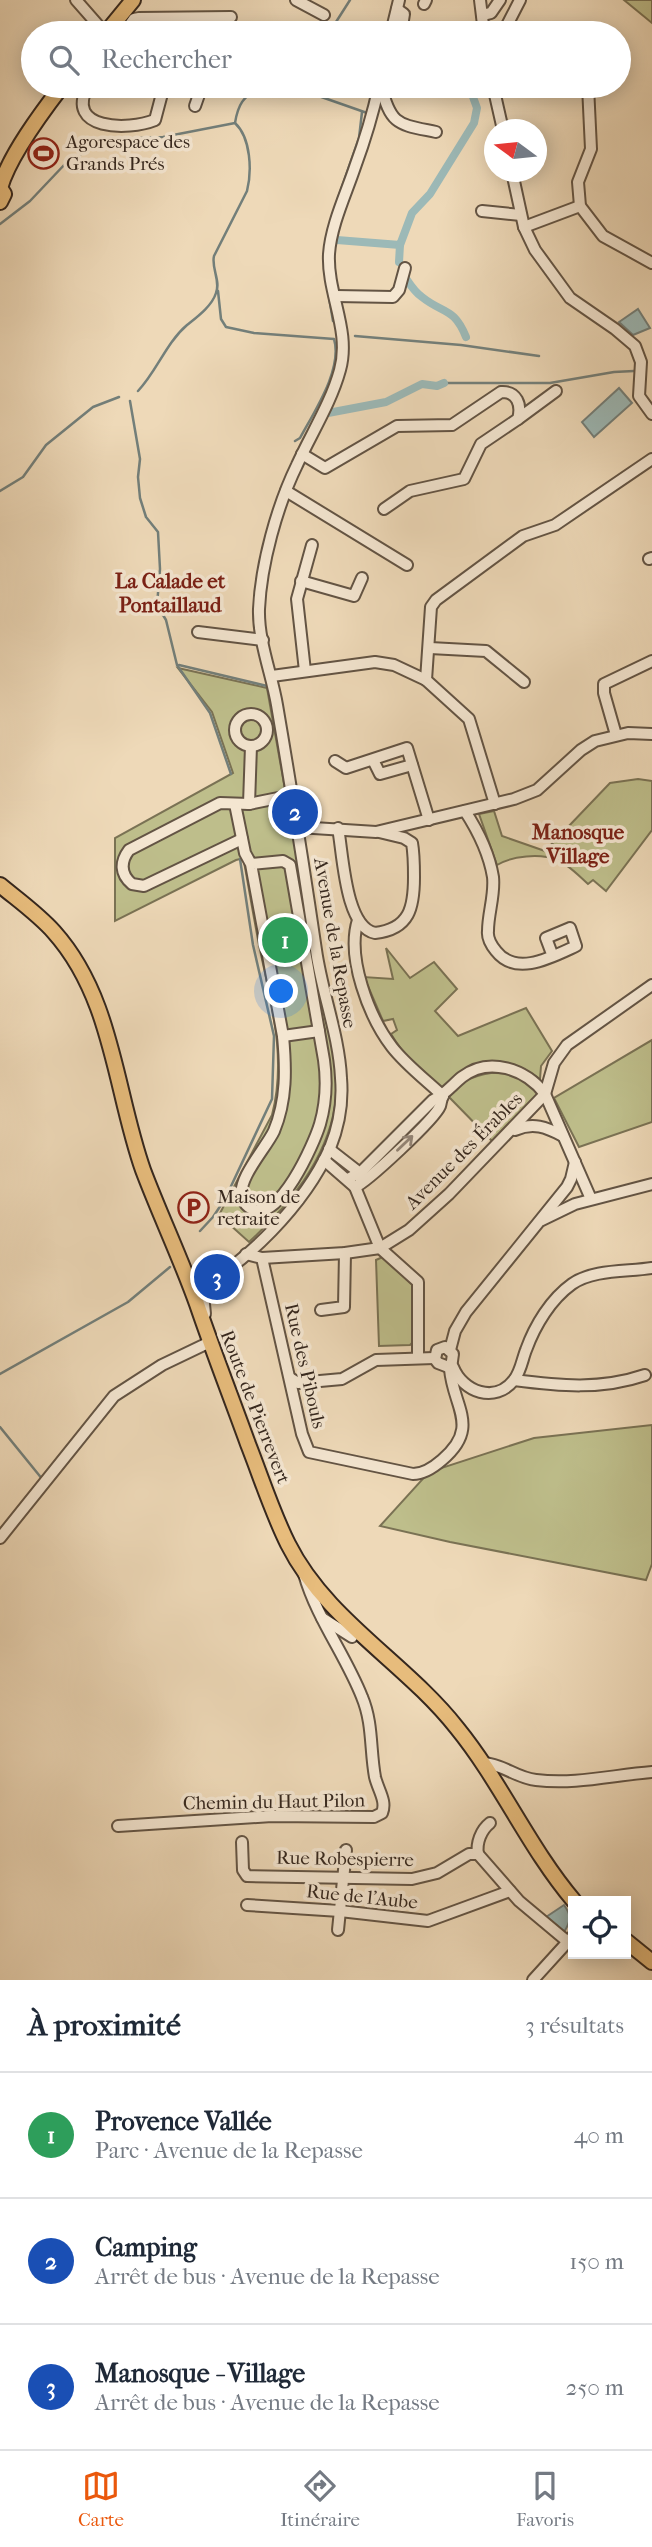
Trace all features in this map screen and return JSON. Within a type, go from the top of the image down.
[{"type":"main road","points":[[119,21],[131,2]]},
{"type":"main road","points":[[0,202],[4,194],[1,183],[53,98]]},
{"type":"main road","name":"Route de Pierrevert","points":[[0,885],[56,934],[91,988],[107,1033],[143,1170],[197,1295],[210,1342],[278,1522],[303,1572],[355,1634],[425,1692],[457,1727],[484,1763],[544,1863],[569,1896]]},
{"type":"main road","name":"Route de Pierrevert","points":[[0,891],[19,901]]},
{"type":"main road","name":"Route de Pierrevert","points":[[530,1838],[579,1896]]},
{"type":"main road","points":[[631,1945],[652,1962]]},
{"type":"main road","points":[[631,1954],[652,1971]]},
{"type":"street","points":[[76,0],[100,21]]},
{"type":"street","points":[[296,0],[324,15]]},
{"type":"street","points":[[481,0],[483,21]]},
{"type":"street","points":[[482,16],[491,13],[500,0]]},
{"type":"street","points":[[509,21],[520,0]]},
{"type":"street","points":[[131,2],[134,19]]},
{"type":"street","points":[[398,5],[404,14],[403,21]]},
{"type":"street","points":[[131,21],[143,17],[231,17]]},
{"type":"street","points":[[84,98],[82,104],[87,115],[100,124],[118,127],[143,125],[155,120],[161,98]]},
{"type":"street","points":[[195,106],[198,98]]},
{"type":"street","name":"Avenue de la Repasse","points":[[197,1295],[246,1254],[289,1211],[326,1154],[340,1113],[341,1075],[317,956],[293,795],[259,617],[275,526],[286,491],[331,395],[341,366],[343,331],[330,271],[330,248],[377,98]]},
{"type":"street","points":[[384,98],[389,111],[397,121],[436,132]]},
{"type":"street","points":[[496,98],[500,119]]},
{"type":"street","points":[[589,98],[591,149],[578,182],[580,206],[603,236],[652,263]]},
{"type":"street","points":[[514,182],[523,221],[535,250],[567,295],[635,346],[641,362],[639,396],[652,414]]},
{"type":"street","points":[[482,211],[523,221],[580,206]]},
{"type":"street","points":[[336,296],[393,297],[398,292],[405,268]]},
{"type":"street","points":[[302,454],[326,468],[397,426],[452,425],[503,391],[518,401],[518,419]]},
{"type":"street","points":[[384,509],[410,491],[463,480],[481,444],[556,391]]},
{"type":"street","points":[[426,680],[431,610],[434,602],[523,536],[555,525],[652,459]]},
{"type":"street","points":[[286,491],[407,565]]},
{"type":"street","points":[[305,671],[297,599],[312,545]]},
{"type":"street","points":[[301,581],[354,596],[362,578]]},
{"type":"street","points":[[198,632],[263,640]]},
{"type":"street","points":[[430,648],[486,651],[524,682]]},
{"type":"street","points":[[616,735],[604,684],[652,661]]},
{"type":"street","points":[[272,676],[376,662],[397,666],[426,680],[469,719],[495,804]]},
{"type":"street","points":[[376,832],[533,793],[581,750],[595,741],[635,732],[652,734]]},
{"type":"street","points":[[249,804],[251,746]]},
{"type":"street","points":[[335,761],[344,768],[406,748],[429,820]]},
{"type":"street","points":[[373,760],[381,774],[412,765]]},
{"type":"street","points":[[242,839],[144,886],[132,884],[122,870],[123,860],[132,848],[220,803],[249,804],[293,795]]},
{"type":"street","points":[[235,804],[242,839],[251,864],[283,1036],[286,1074],[280,1111],[271,1135],[242,1186],[244,1202],[260,1212],[270,1209],[286,1191],[305,1159],[324,1108],[326,1080],[290,865],[284,861],[251,864]]},
{"type":"street","points":[[465,811],[483,842],[492,874],[493,894],[488,930],[491,943],[500,956],[513,963],[529,964],[551,956]]},
{"type":"street","points":[[298,827],[338,828],[376,832],[404,838],[412,843],[412,903],[406,919],[382,932],[368,931],[358,920],[350,901],[338,828]]},
{"type":"street","points":[[358,920],[355,941],[360,982],[380,1026],[393,1048],[443,1096]]},
{"type":"street","points":[[545,1094],[551,1070],[567,1045],[652,985]]},
{"type":"street","points":[[283,1036],[319,1031]]},
{"type":"street","points":[[356,1184],[433,1101],[443,1096],[466,1074],[490,1067],[507,1068],[524,1074],[545,1094],[591,1199]]},
{"type":"street","name":"Avenue des Érables","points":[[246,1254],[262,1258],[380,1248],[418,1223],[545,1094]]},
{"type":"street","points":[[509,1133],[533,1125],[563,1136]]},
{"type":"street","points":[[326,1154],[356,1184],[380,1248],[418,1282],[418,1358]]},
{"type":"street","points":[[556,1208],[570,1181],[575,1162]]},
{"type":"street","points":[[450,1350],[455,1331],[466,1312],[537,1223],[556,1208],[652,1184]]},
{"type":"street","points":[[321,1310],[344,1307],[345,1253]]},
{"type":"street","name":"Rue des Pibouls","points":[[262,1258],[302,1434],[309,1452],[416,1474],[435,1466],[455,1448],[461,1437],[461,1409],[451,1380],[452,1368]]},
{"type":"street","points":[[434,1357],[438,1363],[452,1368],[463,1384],[478,1391],[502,1389],[514,1380],[536,1326],[569,1286],[597,1275],[652,1268]]},
{"type":"street","points":[[0,1538],[114,1396],[162,1365],[210,1342]]},
{"type":"street","points":[[434,1357],[439,1348],[450,1350],[453,1354],[452,1368]]},
{"type":"street","points":[[290,1378],[298,1383],[340,1379],[374,1361],[434,1357]]},
{"type":"street","points":[[514,1380],[579,1387],[616,1384],[645,1375]]},
{"type":"street","name":"Chemin du Haut Pilon","points":[[118,1826],[272,1816],[364,1817],[379,1815],[383,1811],[384,1802],[374,1771],[370,1722],[362,1696],[311,1600],[303,1572]]},
{"type":"street","points":[[319,1616],[355,1634],[345,1646],[343,1657]]},
{"type":"street","points":[[484,1763],[499,1765],[524,1778],[550,1781],[590,1780],[652,1772]]},
{"type":"street","points":[[490,1823],[482,1831],[478,1854],[541,1921],[568,1938]]},
{"type":"street","name":"Rue Robespierre","points":[[242,1842],[243,1870],[247,1876],[420,1878],[444,1871],[469,1854],[478,1854]]},
{"type":"street","points":[[338,1930],[346,1850]]},
{"type":"street","name":"Rue de l'Aube","points":[[247,1905],[340,1910],[433,1920],[510,1891]]},
{"type":"street","points":[[533,1980],[568,1941]]},
{"type":"green space","points":[[624,0],[652,0],[652,23]]},
{"type":"green space","name":"Agorespace des Grands Prés","points":[[45,140],[56,148],[41,166],[31,158]]},
{"type":"green space","points":[[178,668],[267,688],[319,986],[335,1060],[335,1106],[323,1145],[304,1181],[278,1213],[249,1242],[219,1215],[272,1115],[278,1056],[274,1017],[244,862],[236,860],[115,921],[115,838],[233,773],[212,712]]},
{"type":"green space","points":[[638,779],[652,781],[652,830],[606,891],[593,880],[588,884],[565,864],[550,858],[526,856],[497,865],[479,814],[494,811],[502,836],[545,851],[610,783]]},
{"type":"green space","points":[[386,948],[410,978],[434,962],[457,989],[435,1011],[458,1036],[526,1008],[552,1051],[541,1066],[540,1079],[511,1064],[489,1063],[468,1072],[442,1089],[414,1064],[396,1042],[391,1034],[397,1030],[393,1019],[383,1021],[364,977],[393,979]]},
{"type":"green space","points":[[652,1040],[652,1122],[579,1147],[554,1098]]},
{"type":"green space","points":[[491,1073],[517,1076],[539,1092],[538,1097],[493,1142],[449,1097],[467,1080]]},
{"type":"green space","points":[[385,1256],[414,1284],[414,1341],[410,1345],[379,1346],[376,1260]]},
{"type":"green space","points":[[652,1425],[652,1564],[646,1580],[380,1526],[429,1472],[534,1438]]},
{"type":"water","points":[[638,309],[650,328],[633,335],[619,322]]},
{"type":"water","points":[[619,388],[632,403],[594,437],[582,422]]},
{"type":"water","points":[[564,1905],[568,1912],[568,1925],[564,1932],[546,1917]]},
{"type":"waterway","points":[[337,21],[350,0]]},
{"type":"waterway","points":[[0,224],[30,201],[66,163],[95,146],[117,139],[163,137],[235,123],[246,98]]},
{"type":"waterway","points":[[324,98],[370,114]]},
{"type":"waterway","points":[[337,240],[400,245],[412,213],[430,194],[474,123],[477,108],[473,98]]},
{"type":"waterway","points":[[336,204],[359,138],[362,112]]},
{"type":"waterway","points":[[138,391],[173,340],[208,307],[216,293],[214,256],[249,183],[247,146],[235,123]]},
{"type":"waterway","points":[[399,262],[400,245]]},
{"type":"waterway","points":[[326,279],[333,321]]},
{"type":"waterway","points":[[407,280],[420,295],[457,320],[466,337]]},
{"type":"waterway","points":[[218,291],[221,319],[226,327],[254,333],[334,339],[336,351],[331,377],[300,438],[295,441]]},
{"type":"waterway","points":[[355,336],[461,345],[539,356]]},
{"type":"waterway","points":[[444,383],[550,383],[634,371]]},
{"type":"waterway","points":[[328,413],[386,402],[422,384],[437,386],[444,383]]},
{"type":"waterway","points":[[0,491],[23,477],[46,445],[93,407],[119,397]]},
{"type":"waterway","points":[[130,401],[140,459],[140,498],[146,517],[158,532],[160,569],[157,605],[166,620],[177,665],[210,713],[231,774]]},
{"type":"waterway","points":[[179,665],[267,686]]},
{"type":"waterway","points":[[200,1231],[225,1199],[272,1099],[274,1036],[253,945],[240,859]]},
{"type":"waterway","points":[[0,1374],[128,1302],[170,1267]]},
{"type":"waterway","points":[[0,1427],[43,1480]]},
{"type":"place","name":"Agorespace des Grands Prés","points":[[43,153]]},
{"type":"place","name":"Camping","points":[[295,812]]},
{"type":"place","name":"Provence Vallée","points":[[285,940]]},
{"type":"place","name":"Maison de retraite","points":[[194,1208]]},
{"type":"place","name":"Manosque - Village","points":[[217,1277]]},
{"type":"district","name":"La Calade et Pontaillaud","points":[[170,593]]},
{"type":"district","name":"Manosque Village","points":[[578,844]]}]
